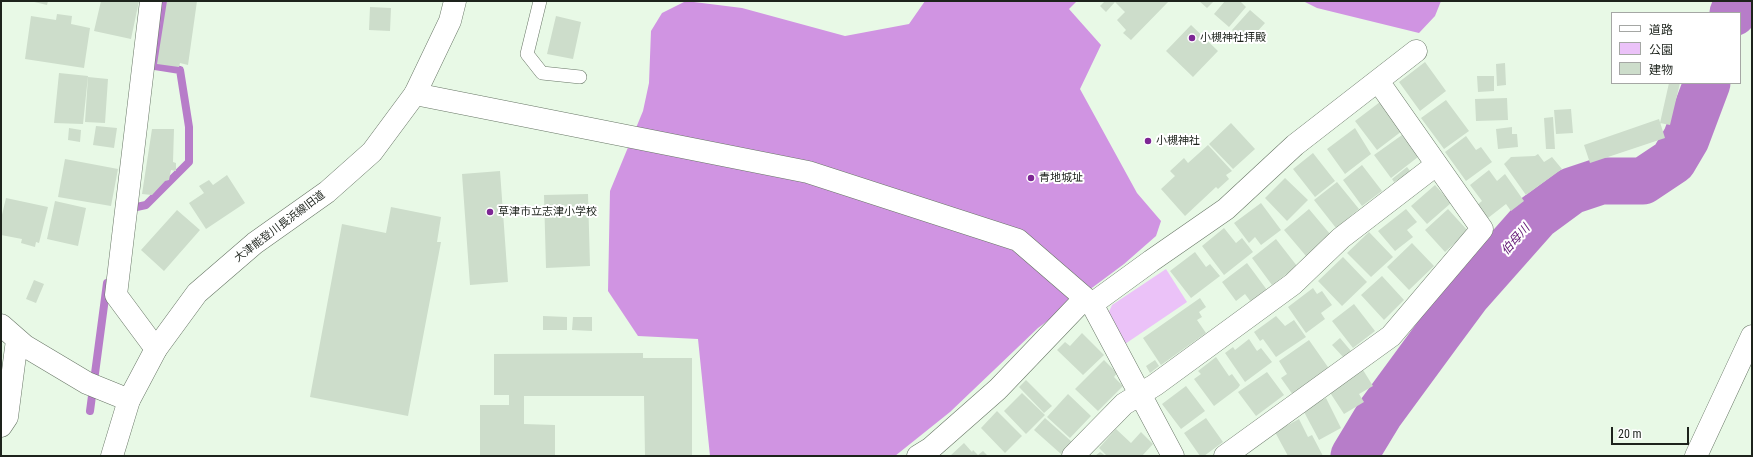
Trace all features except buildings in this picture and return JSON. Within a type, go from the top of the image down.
[{"type":"street","points":[[152,1],[116,295],[156,350]]},
{"type":"street","name":"大津能登川長浜線旧道","points":[[112,456],[129,400],[156,350],[197,293],[255,243],[327,192],[372,152],[415,94],[450,21],[455,1]]},
{"type":"street","points":[[918,456],[931,448],[998,389],[1088,301],[1151,261],[1226,209],[1295,144],[1416,51]]},
{"type":"street","points":[[1225,456],[1391,336],[1482,229],[1378,81]]},
{"type":"street","points":[[415,94],[808,172],[1018,240],[1088,301],[1174,456]]},
{"type":"street","points":[[1073,456],[1124,404],[1140,395],[1294,284],[1341,238],[1436,165]]},
{"type":"street","points":[[1,325],[25,346],[87,383],[129,400]]},
{"type":"street","points":[[1696,456],[1752,336]]},
{"type":"street","points":[[1,426],[7,417],[17,340]]},
{"type":"lane","points":[[540,1],[527,54],[542,73],[580,76]]},
{"type":"green space","points":[[1166,269],[1187,302],[1125,344],[1108,314],[1112,305]]},
{"type":"shaded area","points":[[686,1],[742,8],[845,36],[909,24],[925,1],[1077,1],[1069,9],[1101,45],[1080,89],[1137,193],[1161,221],[1156,236],[1124,264],[1038,328],[950,412],[895,456],[710,456],[698,339],[638,336],[608,291],[610,191],[643,111],[649,83],[651,31],[662,13]]},
{"type":"shaded area","points":[[1303,1],[1441,1],[1435,16],[1419,33],[1317,8]]},
{"type":"waterway","points":[[127,209],[146,205],[189,162],[189,127],[180,70],[155,66],[164,1]]},
{"type":"waterway","name":"伯母川","points":[[1734,12],[1739,1]]},
{"type":"waterway","name":"伯母川","points":[[1354,456],[1380,413],[1467,295],[1537,216],[1571,191],[1601,181],[1643,181],[1673,161],[1686,139],[1707,84]]},
{"type":"waterway","points":[[90,411],[107,283]]},
{"type":"place","name":"小槻神社拝殿","points":[[1192,38]]},
{"type":"place","name":"小槻神社","points":[[1148,141]]},
{"type":"place","name":"青地城址","points":[[1031,178]]},
{"type":"place","name":"草津市立志津小学校","points":[[490,212]]}]
